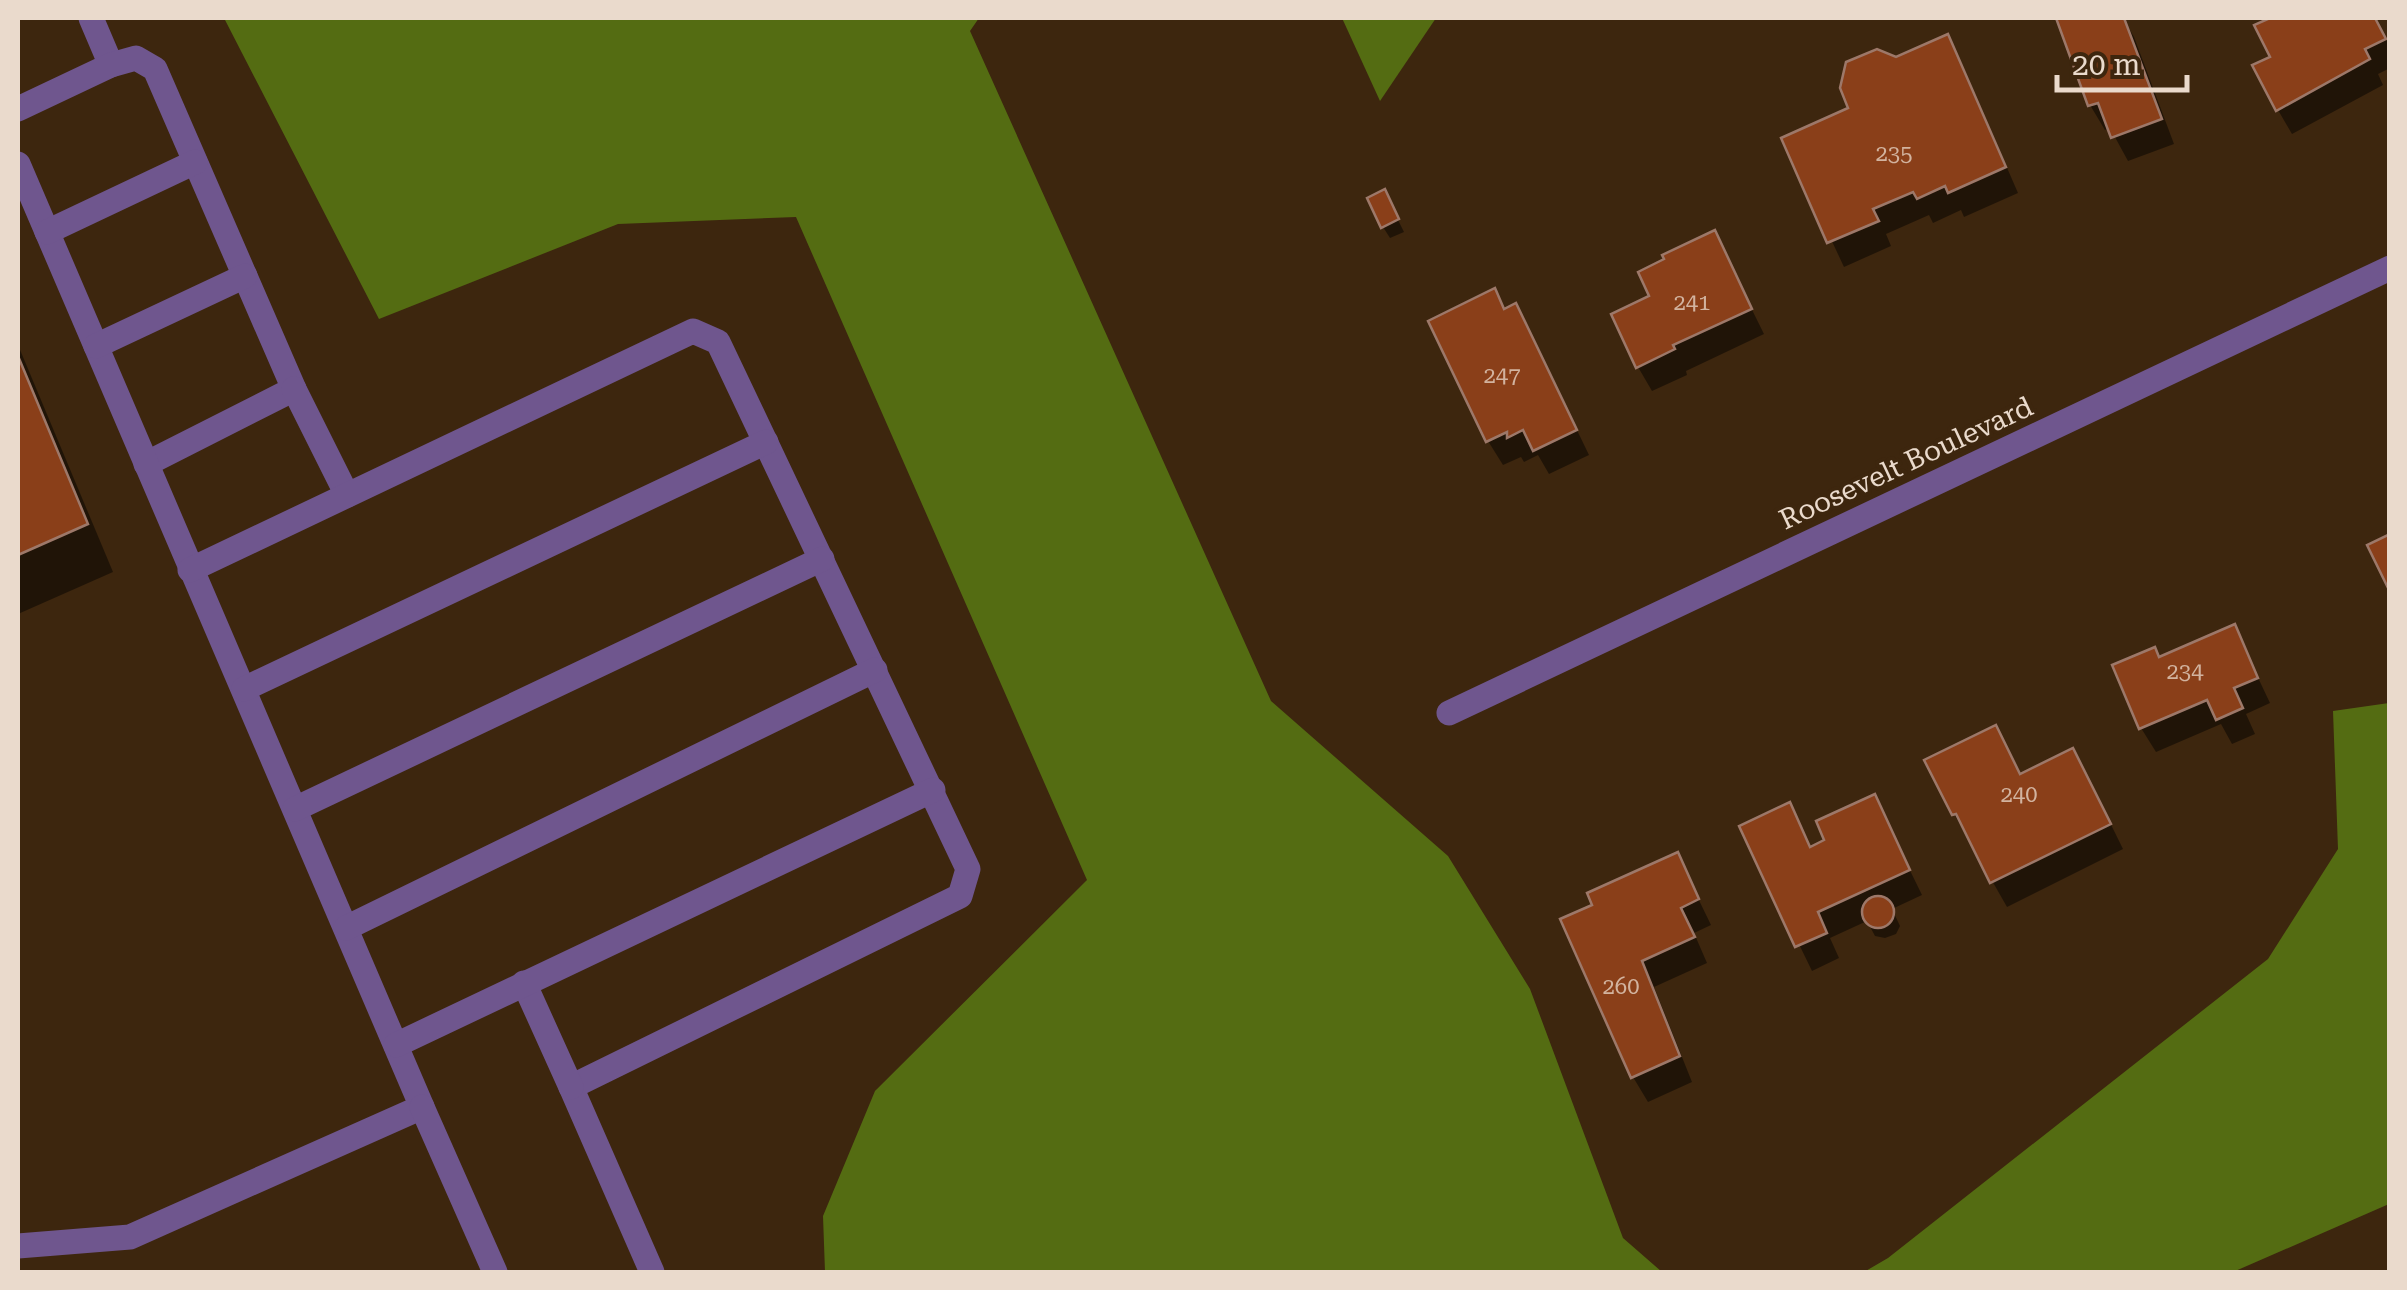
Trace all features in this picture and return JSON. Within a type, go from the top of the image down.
[{"type":"street","points":[[91,18],[112,64]]},
{"type":"street","points":[[18,109],[112,64],[136,58],[154,68],[294,389],[347,495]]},
{"type":"street","points":[[47,232],[196,162]]},
{"type":"street","points":[[18,164],[495,1272]]},
{"type":"street","name":"Roosevelt Boulevard","points":[[1449,713],[2390,268]]},
{"type":"street","points":[[96,346],[245,276]]},
{"type":"street","points":[[190,570],[693,331],[718,342],[968,870],[960,896],[571,1087]]},
{"type":"street","points":[[146,464],[294,389]]},
{"type":"street","points":[[244,689],[766,442]]},
{"type":"street","points":[[295,809],[822,559]]},
{"type":"street","points":[[346,928],[875,670]]},
{"type":"street","points":[[396,1045],[933,790]]},
{"type":"street","points":[[524,984],[652,1272]]},
{"type":"street","points":[[18,1246],[130,1236],[422,1107]]},
{"type":"green space","points":[[224,18],[979,18],[970,31],[1271,701],[1448,856],[1530,989],[1623,1238],[1662,1272],[825,1272],[823,1216],[875,1091],[1087,880],[796,217],[618,224],[379,319]]},
{"type":"green space","points":[[1342,18],[1436,18],[1380,101]]},
{"type":"green space","points":[[2389,703],[2389,1204],[2233,1272],[1864,1272],[1888,1258],[2268,959],[2338,849],[2333,711]]},
{"type":"building","points":[[2056,18],[2124,18],[2162,119],[2111,138],[2098,103],[2088,106]]},
{"type":"building","points":[[2270,18],[2375,18],[2386,39],[2365,49],[2370,59],[2276,111],[2252,65],[2270,57],[2254,25]]},
{"type":"building","points":[[1948,34],[2006,167],[1948,193],[1945,186],[1917,199],[1913,192],[1873,209],[1879,221],[1827,243],[1781,138],[1848,108],[1840,88],[1846,62],[1877,49],[1896,57]]},
{"type":"building","points":[[1385,189],[1399,219],[1381,228],[1367,198]]},
{"type":"building","points":[[1715,230],[1752,309],[1673,345],[1675,349],[1636,368],[1611,314],[1649,296],[1638,272],[1664,259],[1662,255]]},
{"type":"building","points":[[1495,288],[1504,309],[1516,303],[1577,430],[1533,451],[1523,430],[1507,438],[1507,432],[1486,442],[1428,321]]},
{"type":"building","points":[[18,356],[88,524],[18,555]]},
{"type":"building","points":[[2390,534],[2390,592],[2367,545]]},
{"type":"building","points":[[2235,624],[2258,678],[2234,688],[2243,708],[2216,720],[2207,700],[2139,729],[2112,665],[2155,647],[2159,657]]},
{"type":"building","points":[[1996,725],[2020,774],[2073,748],[2111,824],[1990,883],[1924,760]]},
{"type":"building","points":[[1875,794],[1910,870],[1818,912],[1827,933],[1795,947],[1739,826],[1790,802],[1810,847],[1824,840],[1816,821]]},
{"type":"building","points":[[1678,852],[1699,899],[1681,908],[1695,937],[1642,961],[1680,1056],[1631,1078],[1560,919],[1592,905],[1587,893]]},
{"type":"building","points":[[1878,896],[1889,901],[1894,912],[1889,923],[1878,928],[1867,923],[1862,912],[1867,901]]}]
